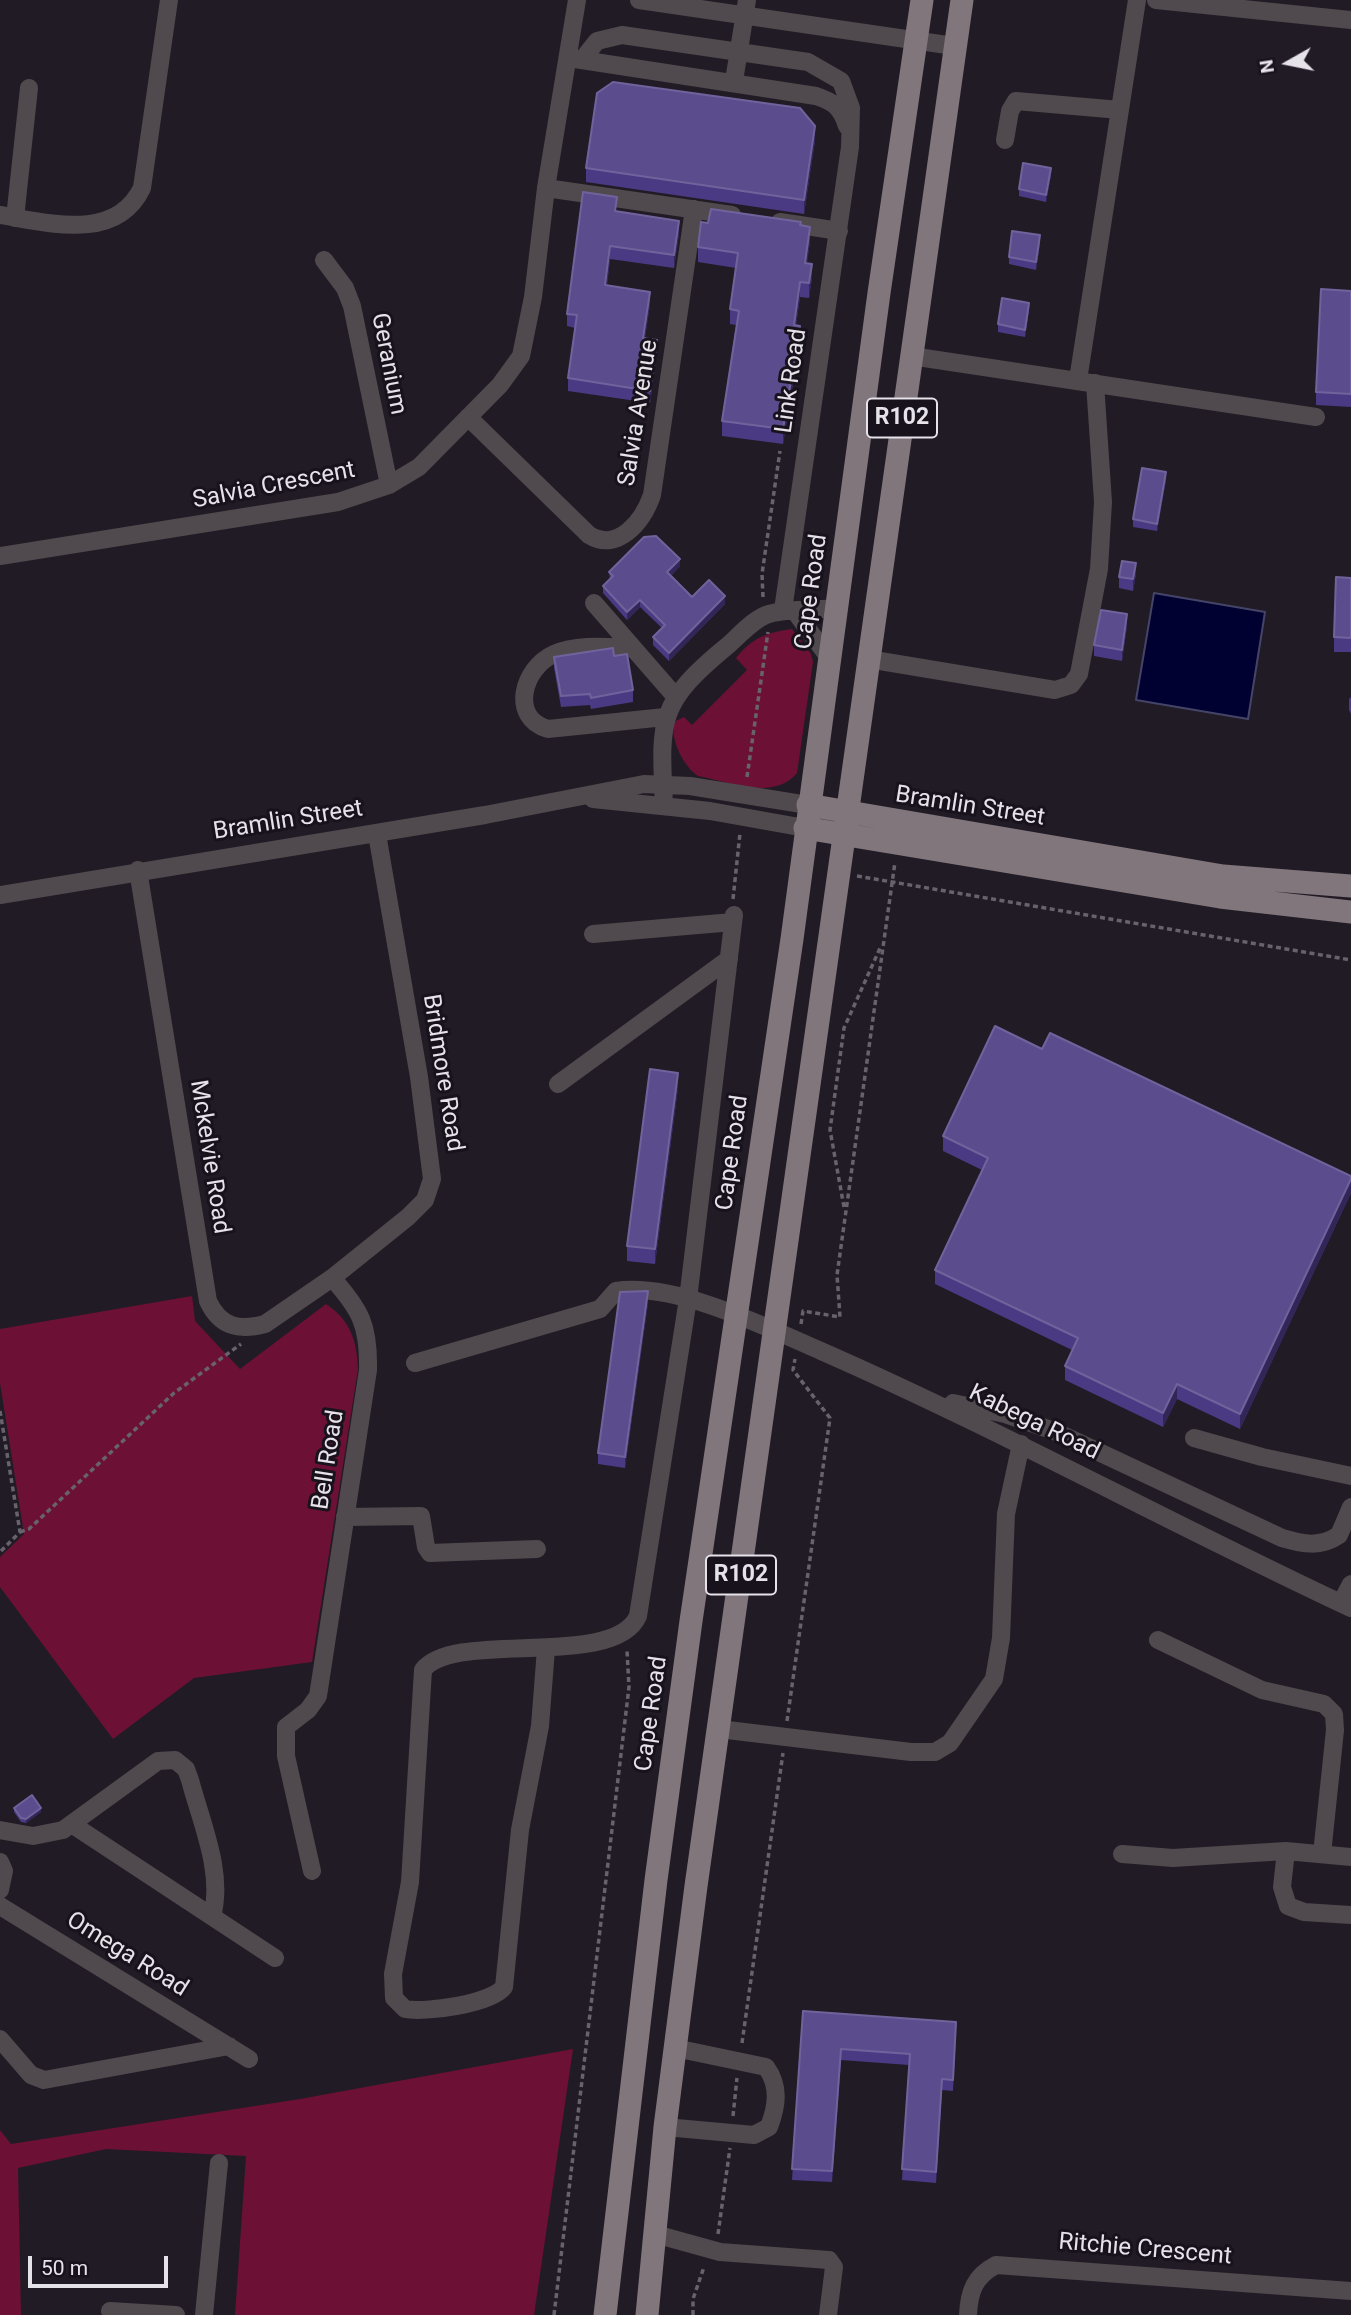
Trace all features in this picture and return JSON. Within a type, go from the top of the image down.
[{"type":"main road","name":"Cape Road","points":[[605,2315],[656,1880],[792,939],[808,805],[922,0]]},
{"type":"main road","name":"R102","points":[[647,2315],[665,2127],[719,1729],[962,0]]},
{"type":"main road","name":"Bramlin Street","points":[[808,805],[845,825],[897,844],[1220,897],[1351,912]]},
{"type":"main road","name":"Bramlin Street","points":[[805,828],[845,825],[1223,876],[1351,886]]},
{"type":"street","points":[[29,89],[7,216],[84,225],[108,222],[127,211],[142,188],[169,0]]},
{"type":"street","name":"Salvia Crescent","points":[[0,556],[338,502],[389,485],[419,467],[500,385],[520,356],[533,297],[546,188],[575,59],[577,0]]},
{"type":"street","points":[[639,0],[746,7],[954,46]]},
{"type":"street","points":[[869,659],[1055,690],[1071,685],[1079,674],[1103,533],[1086,382],[1120,110],[1137,0]]},
{"type":"street","points":[[1156,0],[1351,20]]},
{"type":"street","points":[[734,81],[746,7]]},
{"type":"street","name":"Link Road","points":[[575,59],[597,41],[611,35],[635,36],[808,62],[841,81],[852,117],[850,147],[790,611]]},
{"type":"street","name":"Link Road","points":[[575,59],[734,81],[832,101],[843,114],[850,147]]},
{"type":"street","points":[[1005,140],[1010,111],[1016,101],[1120,110]]},
{"type":"street","points":[[546,188],[839,231]]},
{"type":"street","name":"Salvia Avenue","points":[[468,417],[598,541],[609,541],[624,535],[635,525],[642,518],[652,495],[694,209]]},
{"type":"street","name":"Geranium","points":[[324,260],[345,288],[352,306],[389,485]]},
{"type":"street","points":[[911,356],[1316,417]]},
{"type":"street","points":[[594,603],[630,648],[676,696]]},
{"type":"street","points":[[664,806],[665,717],[676,696],[695,672],[764,615],[838,608]]},
{"type":"street","points":[[790,611],[830,659]]},
{"type":"street","points":[[630,648],[570,649],[544,659],[526,680],[524,698],[531,719],[537,725],[548,729],[665,717]]},
{"type":"street","name":"Bramlin Street","points":[[0,895],[138,870],[377,834],[583,798],[618,788],[690,786],[808,805]]},
{"type":"street","name":"Bramlin Street","points":[[583,798],[664,806],[805,828]]},
{"type":"street","name":"Bridmore Road","points":[[332,1278],[408,1217],[425,1200],[432,1179],[425,1117],[377,834]]},
{"type":"street","name":"Mckelvie Road","points":[[138,870],[208,1301],[214,1313],[226,1324],[245,1328],[265,1324]]},
{"type":"street","points":[[546,1649],[542,1714],[520,1830],[504,1987],[488,1998],[429,2010],[405,2009],[394,1998],[393,1974],[410,1882],[423,1670],[441,1656],[546,1649],[614,1637],[626,1631],[638,1616],[688,1299],[734,919],[593,934]]},
{"type":"street","points":[[558,1084],[729,959]]},
{"type":"street","points":[[265,1324],[332,1278]]},
{"type":"street","name":"Bell Road","points":[[312,1871],[286,1756],[286,1727],[308,1710],[318,1696],[368,1370],[368,1344],[364,1323],[354,1303],[332,1278]]},
{"type":"street","name":"Kabega Road","points":[[415,1363],[600,1309],[616,1291],[639,1287],[688,1299],[775,1331],[923,1395],[1346,1605]]},
{"type":"street","points":[[923,1395],[1030,1421],[1282,1538],[1302,1544],[1330,1541],[1339,1535],[1351,1507]]},
{"type":"street","points":[[1194,1438],[1350,1475],[1351,1500]]},
{"type":"street","points":[[719,1729],[926,1753],[940,1750],[960,1733],[988,1693],[998,1663],[1006,1514],[1021,1444]]},
{"type":"street","points":[[345,1517],[421,1516],[426,1547],[430,1552],[537,1549]]},
{"type":"street","points":[[1346,1605],[1351,1584]]},
{"type":"street","points":[[1158,1640],[1262,1690],[1312,1701],[1330,1709],[1335,1720],[1335,1730],[1322,1854]]},
{"type":"street","points":[[0,1830],[33,1836],[73,1825],[158,1761],[167,1759],[180,1763],[190,1780],[214,1872],[216,1888],[212,1916]]},
{"type":"street","points":[[73,1825],[275,1958]]},
{"type":"street","points":[[1286,1851],[1282,1887],[1288,1906],[1304,1912],[1351,1915]]},
{"type":"street","points":[[1122,1854],[1173,1858],[1286,1851],[1351,1857]]},
{"type":"street","points":[[0,1862],[4,1871],[0,1890]]},
{"type":"street","name":"Omega Road","points":[[0,1906],[248,2059]]},
{"type":"street","points":[[0,2039],[31,2075],[44,2080],[229,2046]]},
{"type":"street","points":[[665,2127],[754,2135],[769,2127],[776,2110],[772,2076],[766,2067],[739,2059],[676,2048]]},
{"type":"street","points":[[204,2315],[219,2163]]},
{"type":"street","points":[[655,2234],[720,2252],[829,2260],[834,2267],[828,2315]]},
{"type":"street","name":"Ritchie Crescent","points":[[968,2315],[975,2282],[984,2271],[996,2265],[1351,2291]]},
{"type":"street","points":[[110,2311],[176,2315]]},
{"type":"path","points":[[734,919],[741,818]]},
{"type":"path","points":[[693,2315],[692,2299],[720,2230],[739,2059],[830,1418],[793,1370],[797,1341],[803,1311],[840,1317],[837,1275],[897,844]]},
{"type":"path","points":[[838,873],[1351,960]]},
{"type":"path","points":[[845,1213],[830,1130],[844,1028],[884,940]]},
{"type":"path","points":[[0,1552],[20,1532],[29,1529],[174,1392],[206,1372],[265,1324]]},
{"type":"path","points":[[0,1411],[20,1532]]},
{"type":"path","points":[[554,2315],[629,1687],[626,1631]]},
{"type":"shaded area","points":[[1154,593],[1265,612],[1248,719],[1136,700]]},
{"type":"shaded area","points":[[792,629],[811,654],[813,662],[797,773],[776,786],[764,788],[698,776],[679,752],[674,737],[674,722],[684,717],[692,725],[747,670],[736,658],[748,645],[767,634]]},
{"type":"shaded area","points":[[192,1296],[195,1321],[240,1369],[326,1304],[341,1317],[354,1340],[358,1369],[312,1662],[194,1678],[113,1739],[0,1587],[0,1557],[24,1534],[0,1383],[0,1329]]},
{"type":"shaded area","points":[[573,2049],[534,2315],[235,2315],[246,2156],[106,2149],[18,2168],[21,2315],[0,2315],[0,2130],[11,2144],[300,2099]]},
{"type":"building","points":[[613,82],[800,108],[815,126],[804,200],[586,168],[597,93]]},
{"type":"building","points":[[1023,163],[1051,168],[1046,195],[1019,189]]},
{"type":"building","points":[[583,192],[617,197],[615,211],[679,221],[674,255],[610,246],[605,285],[650,292],[643,338],[657,340],[650,391],[568,378],[577,315],[567,314]]},
{"type":"building","points":[[711,209],[801,222],[800,225],[810,227],[805,263],[812,264],[809,283],[800,282],[794,325],[800,326],[783,429],[722,421],[739,311],[730,309],[738,253],[698,247],[701,222],[708,223]]},
{"type":"building","points":[[1012,231],[1040,235],[1036,262],[1009,257]]},
{"type":"building","points":[[1321,289],[1351,291],[1351,394],[1316,392]]},
{"type":"building","points":[[1002,298],[1029,303],[1025,330],[998,324]]},
{"type":"building","points":[[1142,468],[1166,472],[1157,524],[1133,519]]},
{"type":"building","points":[[656,536],[680,559],[667,572],[692,597],[709,580],[725,596],[669,653],[653,637],[665,625],[640,600],[627,612],[603,586],[613,576],[609,572],[644,537]]},
{"type":"building","points":[[1122,561],[1136,563],[1133,579],[1119,577]]},
{"type":"building","points":[[1336,577],[1351,578],[1351,638],[1334,637]]},
{"type":"building","points":[[1101,610],[1127,614],[1122,650],[1094,645]]},
{"type":"building","points":[[613,648],[614,656],[627,654],[633,690],[591,698],[590,694],[561,696],[554,657]]},
{"type":"building","points":[[995,1026],[1042,1049],[1050,1033],[1351,1176],[1240,1414],[1177,1384],[1163,1413],[1065,1366],[1078,1338],[935,1270],[988,1158],[943,1136]]},
{"type":"building","points":[[650,1069],[678,1073],[655,1249],[627,1246]]},
{"type":"building","points":[[648,1291],[625,1457],[598,1453],[620,1292]]},
{"type":"building","points":[[32,1795],[41,1808],[26,1819],[21,1818],[14,1808]]},
{"type":"building","points":[[803,2011],[956,2022],[953,2080],[942,2079],[936,2172],[902,2169],[910,2054],[841,2049],[832,2171],[792,2169]]}]
